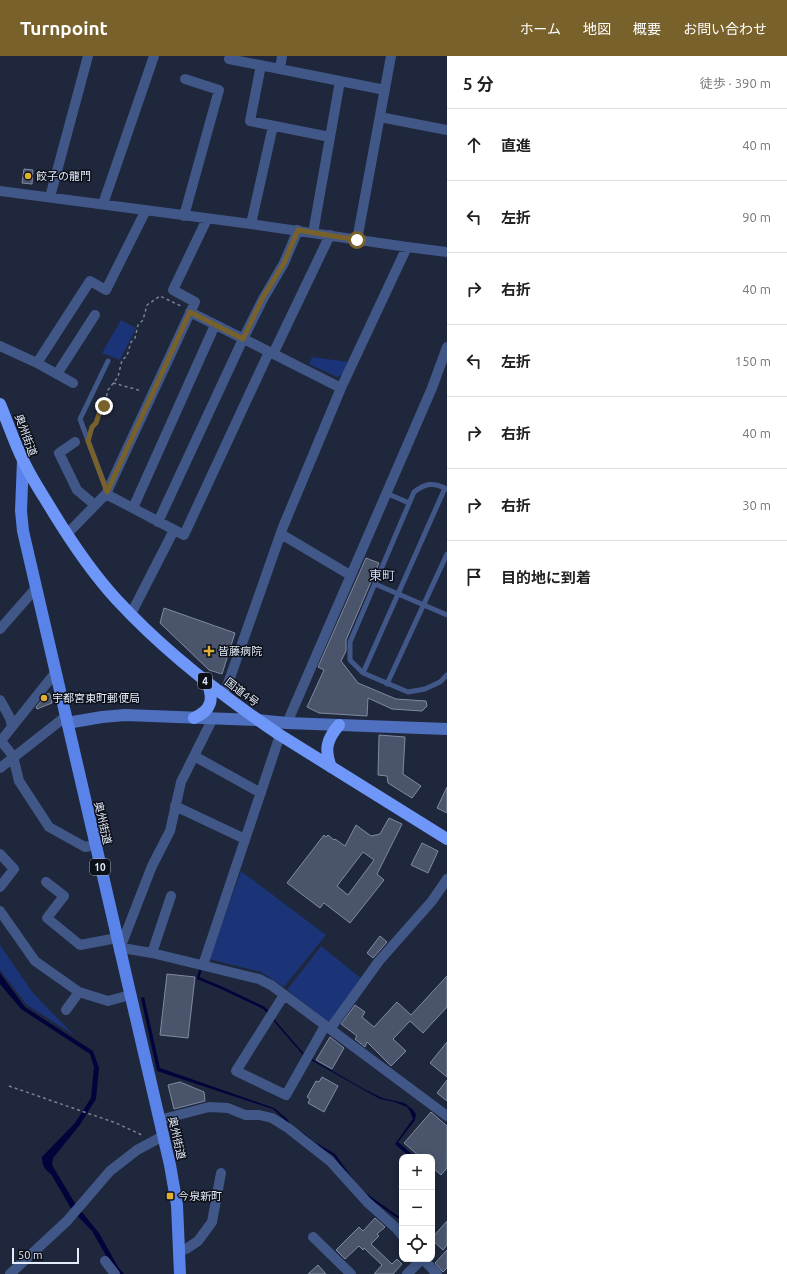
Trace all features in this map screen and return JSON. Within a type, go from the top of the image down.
[{"type":"highway","name":"奥州街道","points":[[0,404],[23,460]]},
{"type":"highway","name":"国道4号","points":[[23,460],[67,534],[96,576],[131,614],[179,659],[257,720],[447,839]]},
{"type":"highway","points":[[194,718],[208,709],[212,699],[211,691],[207,682]]},
{"type":"highway","points":[[331,767],[327,757],[327,745],[331,734],[339,725]]},
{"type":"main road","name":"奥州街道","points":[[23,460],[21,511],[23,531],[159,1120],[159,1138],[170,1165],[177,1205],[180,1274]]},
{"type":"street","points":[[50,197],[88,56]]},
{"type":"street","points":[[103,204],[154,56]]},
{"type":"street","points":[[280,69],[282,56]]},
{"type":"street","points":[[357,240],[391,56]]},
{"type":"street","points":[[229,59],[385,90]]},
{"type":"street","points":[[261,65],[250,121],[330,137]]},
{"type":"street","points":[[184,216],[219,90],[185,79]]},
{"type":"street","points":[[313,233],[340,81]]},
{"type":"street","points":[[380,117],[447,130]]},
{"type":"street","points":[[251,224],[272,126]]},
{"type":"street","points":[[0,191],[298,230],[408,248],[447,252]]},
{"type":"street","points":[[37,363],[90,281],[106,290],[146,210]]},
{"type":"street","points":[[67,534],[107,493],[188,311],[195,302],[173,290],[207,219]]},
{"type":"street","points":[[158,522],[262,299],[284,263],[298,230]]},
{"type":"street","points":[[107,493],[184,535],[271,353],[330,235]]},
{"type":"street","points":[[224,695],[280,534],[341,388],[408,248]]},
{"type":"street","points":[[188,311],[341,388]]},
{"type":"street","points":[[57,374],[95,315]]},
{"type":"street","points":[[133,508],[215,325]]},
{"type":"street","points":[[0,346],[37,363],[73,383]]},
{"type":"street","points":[[287,723],[432,388],[447,347]]},
{"type":"street","points":[[75,442],[59,453],[77,490],[95,505]]},
{"type":"street","points":[[131,614],[174,530]]},
{"type":"street","points":[[280,534],[350,575]]},
{"type":"street","points":[[0,629],[36,588]]},
{"type":"street","points":[[55,673],[0,742],[14,756],[19,781],[48,827],[85,847],[95,844]]},
{"type":"street","points":[[0,700],[10,718],[12,727]]},
{"type":"street","points":[[0,768],[14,756],[66,720],[124,715],[447,729]]},
{"type":"street","points":[[120,951],[152,866],[170,831],[181,782],[213,718]]},
{"type":"street","points":[[203,965],[280,735]]},
{"type":"street","points":[[194,756],[261,793]]},
{"type":"street","points":[[175,806],[245,839]]},
{"type":"street","points":[[0,854],[14,869],[0,887]]},
{"type":"street","points":[[284,995],[236,1071],[286,1095],[328,1028],[379,961],[432,901],[447,879]]},
{"type":"street","points":[[46,882],[64,896],[47,918],[80,945],[117,938]]},
{"type":"street","points":[[152,953],[171,896]]},
{"type":"street","points":[[0,911],[36,961],[79,992],[108,1001],[130,995]]},
{"type":"street","points":[[120,951],[128,949],[152,953],[259,980],[271,985],[447,1116]]},
{"type":"street","points":[[66,1010],[79,992]]},
{"type":"street","points":[[159,1120],[210,1107],[228,1108],[245,1115],[260,1115],[272,1118],[288,1128],[330,1161],[367,1202],[399,1232]]},
{"type":"street","points":[[10,1274],[67,1221],[78,1206],[110,1171],[137,1150],[159,1138]]},
{"type":"street","points":[[179,1251],[186,1249],[198,1241],[212,1222],[221,1172]]},
{"type":"street","points":[[313,1237],[351,1274]]},
{"type":"street","points":[[105,1262],[115,1274]]},
{"type":"street","points":[[407,1274],[419,1262]]},
{"type":"street","points":[[425,1262],[437,1274]]},
{"type":"lane","points":[[107,493],[80,418],[108,361]]},
{"type":"lane","points":[[363,673],[446,489],[437,484],[423,485],[414,492],[350,642],[350,660],[363,673],[408,692],[425,689],[440,682],[447,675]]},
{"type":"lane","points":[[386,493],[409,503]]},
{"type":"lane","points":[[387,684],[447,554]]},
{"type":"lane","points":[[375,584],[447,615]]},
{"type":"path","points":[[88,441],[92,427],[96,423],[100,411],[104,406],[108,390],[118,377],[122,360],[127,356],[131,342],[135,338],[138,325],[143,320],[147,305],[160,296],[188,311]]},
{"type":"path","points":[[113,383],[142,391]]},
{"type":"path","points":[[9,1086],[159,1138]]},
{"type":"shaded area","points":[[121,320],[136,328],[120,360],[102,353]]},
{"type":"shaded area","points":[[312,357],[349,362],[343,375],[337,377],[309,364]]},
{"type":"shaded area","points":[[241,871],[326,935],[284,987],[261,972],[209,959]]},
{"type":"shaded area","points":[[0,945],[33,993],[74,1035],[27,1005],[0,970]]},
{"type":"shaded area","points":[[321,946],[362,979],[330,1023],[287,990]]},
{"type":"shaded area","points":[[0,973],[25,1007],[93,1051],[99,1068],[96,1099],[79,1126],[53,1158],[52,1165],[76,1205],[99,1233],[118,1267],[124,1274],[119,1274],[111,1264],[92,1231],[72,1210],[51,1174],[45,1169],[42,1162],[42,1157],[75,1123],[91,1098],[94,1067],[90,1054],[21,1009],[0,984]]},
{"type":"shaded area","points":[[144,997],[160,1068],[274,1108],[287,1119],[292,1127],[335,1154],[360,1189],[399,1216],[399,1218],[358,1190],[333,1155],[290,1128],[285,1120],[273,1109],[157,1071],[141,998]]},
{"type":"shaded area","points":[[273,1018],[305,1055],[362,1088],[382,1098],[404,1103],[412,1109],[416,1114],[415,1120],[398,1142],[412,1154],[407,1154],[395,1144],[413,1119],[407,1107],[395,1102],[380,1099],[304,1056],[272,1019]]},
{"type":"building","name":"餃子の龍門","points":[[24,169],[33,170],[32,184],[22,183]]},
{"type":"building","points":[[366,558],[379,563],[346,640],[346,651],[341,661],[358,683],[396,699],[426,701],[427,706],[422,711],[392,709],[368,698],[367,716],[319,713],[307,707],[324,670],[318,667]]},
{"type":"building","name":"皆藤病院","points":[[164,608],[235,633],[222,674],[209,670],[160,623]]},
{"type":"building","name":"宇都宮東町郵便局","points":[[48,693],[50,694],[52,703],[37,709],[36,707]]},
{"type":"building","points":[[379,735],[405,737],[403,774],[421,786],[412,798],[388,783],[387,776],[378,775]]},
{"type":"building","points":[[447,787],[447,813],[437,808]]},
{"type":"building","points":[[389,818],[402,824],[377,874],[384,880],[350,923],[324,903],[320,908],[287,883],[324,835],[326,837],[328,835],[345,846],[356,825],[371,836],[380,834]],"holes":[[[363,852],[374,860],[348,895],[337,886]]]},
{"type":"building","points":[[422,843],[438,851],[428,873],[411,865]]},
{"type":"building","points":[[380,936],[387,942],[373,958],[367,953]]},
{"type":"building","points":[[167,974],[195,977],[188,1038],[160,1035]]},
{"type":"building","points":[[447,976],[447,1007],[423,1033],[410,1021],[393,1039],[406,1051],[391,1066],[367,1042],[365,1047],[355,1039],[357,1036],[341,1024],[355,1005],[365,1012],[362,1017],[374,1027],[397,1002],[411,1015]]},
{"type":"building","points":[[330,1037],[344,1048],[332,1069],[316,1060]]},
{"type":"building","points":[[447,1042],[447,1077],[430,1063]]},
{"type":"building","points":[[322,1077],[338,1086],[324,1112],[308,1103],[310,1099],[307,1097],[316,1081],[319,1082]]},
{"type":"building","points":[[447,1080],[447,1101],[437,1093]]},
{"type":"building","points":[[180,1082],[204,1092],[205,1101],[174,1109],[168,1085]]},
{"type":"building","points":[[431,1112],[447,1126],[447,1168],[441,1175],[435,1170],[435,1154],[417,1154],[404,1143]]},
{"type":"building","points":[[375,1218],[385,1227],[377,1234],[379,1236],[371,1244],[392,1264],[397,1259],[402,1264],[393,1274],[374,1274],[382,1265],[364,1248],[363,1250],[359,1246],[345,1259],[336,1250],[359,1227],[363,1231]]},
{"type":"building","points":[[447,1221],[447,1245],[443,1250],[435,1243],[435,1235]]},
{"type":"building","points":[[447,1250],[447,1268],[443,1272],[435,1263]]},
{"type":"building","points":[[318,1265],[326,1274],[308,1274]]},
{"type":"waterway","points":[[201,968],[198,978],[264,1008],[267,1011]]},
{"type":"place","name":"餃子の龍門","points":[[28,176]]},
{"type":"place","name":"皆藤病院","points":[[209,651]]},
{"type":"place","name":"宇都宮東町郵便局","points":[[44,698]]},
{"type":"place","name":"今泉新町","points":[[170,1196]]},
{"type":"district","name":"東町","points":[[382,575]]},
{"type":"route","points":[[104,406],[100,411],[96,423],[92,427],[88,441],[107,492],[190,312],[243,339],[262,299],[284,263],[298,230],[357,240]]}]
